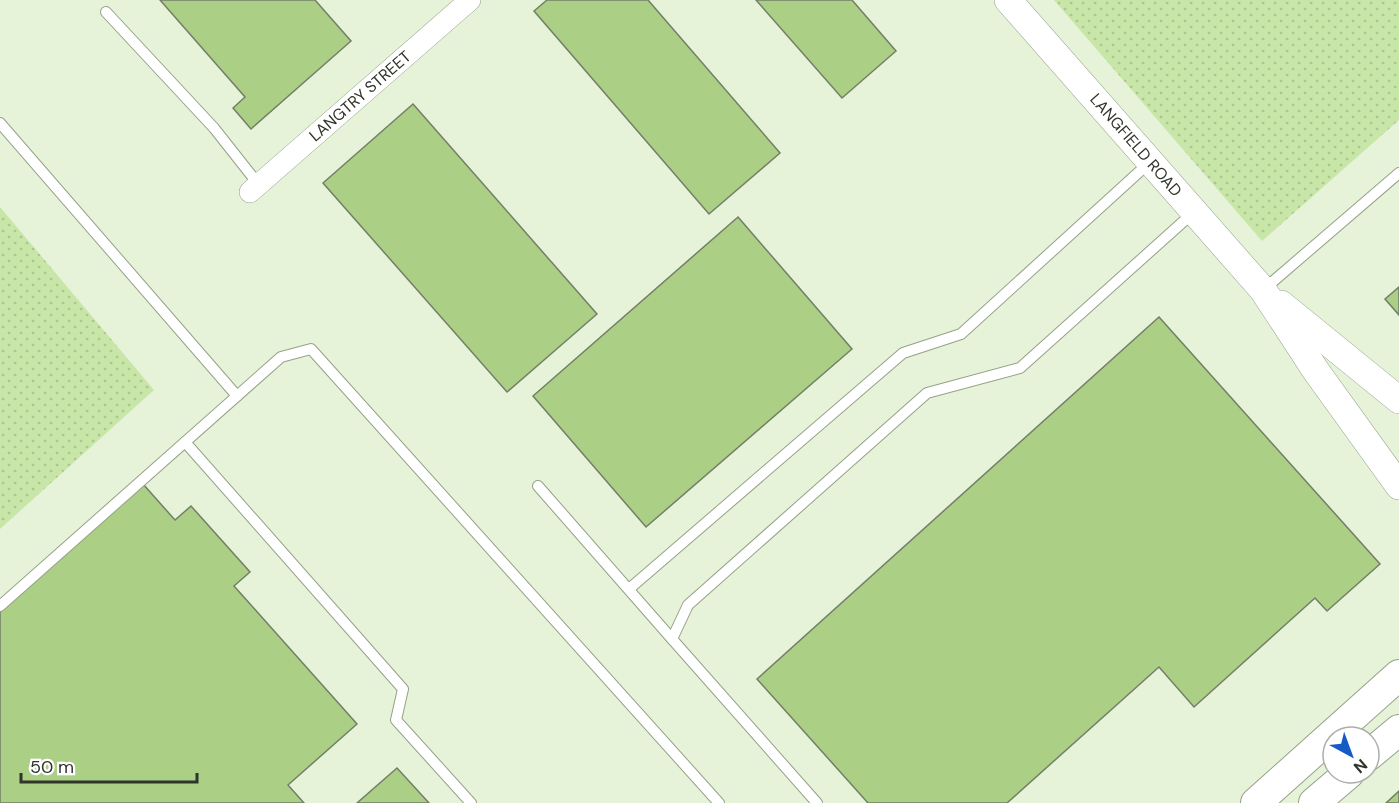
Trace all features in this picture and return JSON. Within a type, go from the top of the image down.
[{"type":"main road","points":[[1256,803],[1399,675]]},
{"type":"main road","points":[[1381,746],[1399,730]]},
{"type":"main road","points":[[1314,803],[1334,785]]},
{"type":"street","name":"LANGTRY STREET","points":[[255,189],[470,0]]},
{"type":"street","name":"LANGFIELD ROAD","points":[[1008,0],[1263,290],[1323,381],[1399,486]]},
{"type":"street","name":"LANGFIELD ROAD","points":[[1263,290],[1399,400]]},
{"type":"lane","points":[[106,12],[214,128],[255,189]]},
{"type":"lane","points":[[0,123],[237,396]]},
{"type":"lane","points":[[629,589],[903,353],[962,334],[1150,162]]},
{"type":"lane","points":[[1263,290],[1399,173]]},
{"type":"lane","points":[[672,639],[688,605],[927,393],[1020,368],[1195,212]]},
{"type":"lane","points":[[0,606],[281,357],[311,349],[719,803]]},
{"type":"lane","points":[[185,442],[403,689],[396,720],[471,803]]},
{"type":"lane","points":[[538,486],[817,803]]},
{"type":"green space","points":[[1054,0],[1399,0],[1399,120],[1262,241]]},
{"type":"green space","points":[[0,207],[154,390],[0,529]]},
{"type":"building","points":[[160,0],[315,0],[351,41],[251,129],[233,108],[245,97]]},
{"type":"building","points":[[547,0],[648,0],[780,153],[709,214],[534,11]]},
{"type":"building","points":[[756,0],[852,0],[896,51],[842,98]]},
{"type":"building","points":[[413,104],[597,314],[507,392],[323,183]]},
{"type":"building","points":[[738,217],[852,349],[646,527],[533,396]]},
{"type":"building","points":[[1399,287],[1399,315],[1385,299]]},
{"type":"building","points":[[1159,317],[1380,564],[1327,611],[1315,598],[1194,707],[1159,667],[1007,803],[868,803],[757,679]]},
{"type":"building","points":[[143,484],[175,520],[191,506],[250,572],[234,586],[357,724],[288,785],[304,803],[0,803],[0,611]]},
{"type":"building","points":[[397,768],[429,803],[357,803]]},
{"type":"building","points":[[1399,791],[1399,803],[1386,803]]}]
